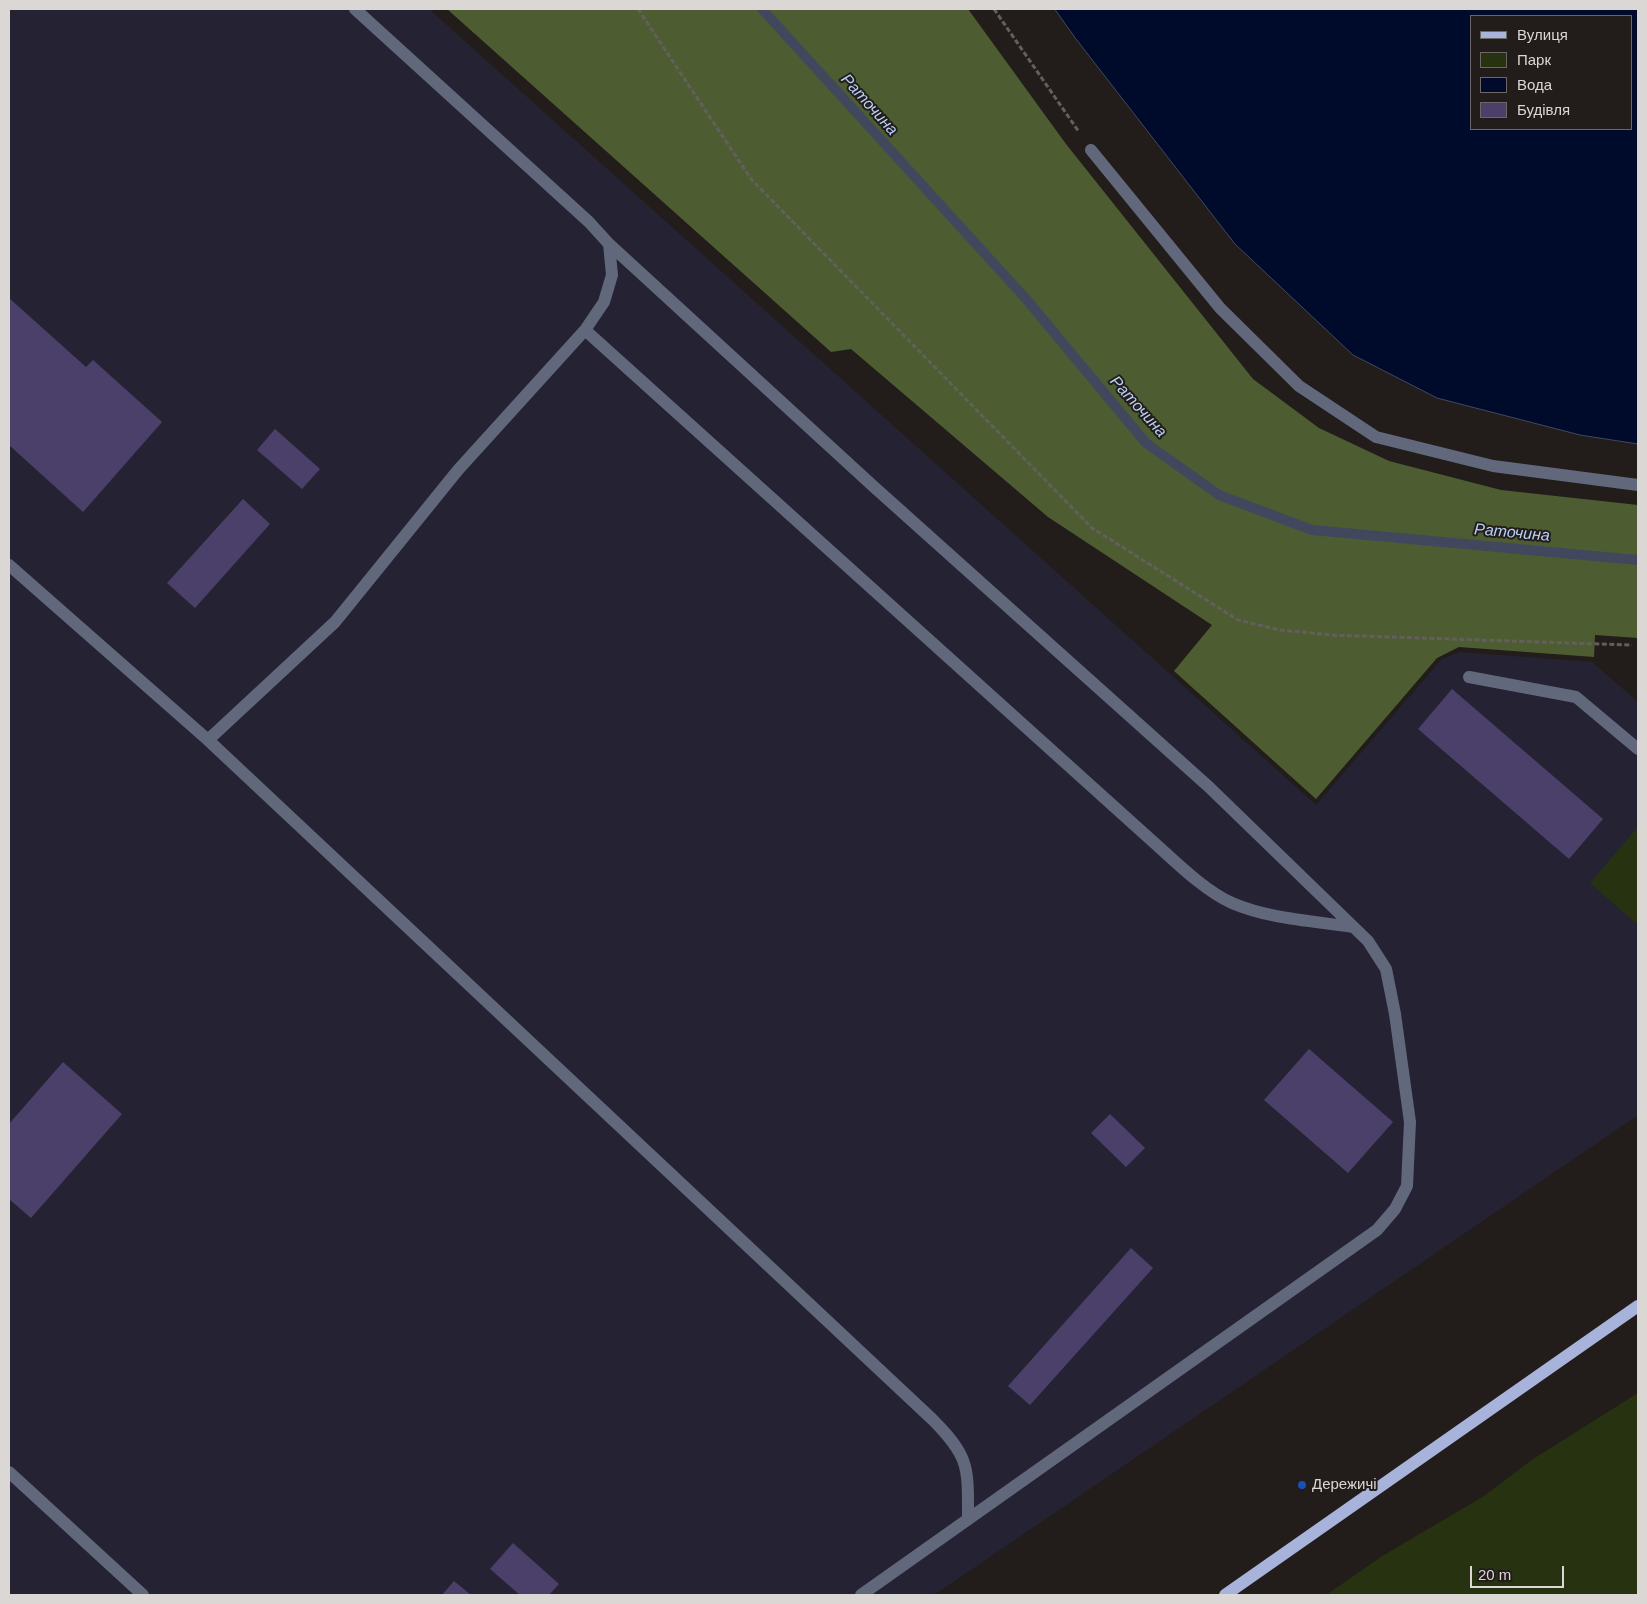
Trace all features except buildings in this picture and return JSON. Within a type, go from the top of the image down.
[{"type":"main road","points":[[1225,1595],[1638,1306]]},
{"type":"lane","points":[[355,9],[873,486],[1209,787],[1368,940],[1386,969],[1395,1014],[1410,1122],[1407,1186],[1395,1209],[1377,1230],[861,1595]]},
{"type":"lane","points":[[1091,150],[1220,308],[1299,386],[1376,437],[1493,466],[1638,486]]},
{"type":"lane","points":[[208,740],[335,622],[458,470],[585,330],[604,302],[612,275],[609,244]]},
{"type":"lane","points":[[585,330],[1150,839],[1202,883],[1233,903],[1264,913],[1353,927]]},
{"type":"lane","points":[[9,565],[208,740],[948,1436],[965,1460],[968,1477],[968,1519]]},
{"type":"lane","points":[[1469,677],[1576,697],[1638,749]]},
{"type":"lane","points":[[9,1472],[143,1595]]},
{"type":"path","points":[[638,9],[751,178],[1092,528],[1238,620],[1280,630],[1333,635],[1632,645]]},
{"type":"path","points":[[994,9],[1091,150]]},
{"type":"shaded area","points":[[9,9],[429,9],[1316,805],[1441,660],[1459,652],[1592,662],[1638,702],[1638,1115],[934,1595],[9,1595]]},
{"type":"green space","points":[[447,9],[968,9],[1066,144],[1253,379],[1319,428],[1389,461],[1501,490],[1638,505],[1638,638],[1595,635],[1594,657],[1459,647],[1437,658],[1316,799],[1174,671],[1212,625],[1048,517],[851,349],[831,352]]},
{"type":"green space","points":[[1638,827],[1638,925],[1590,883]]},
{"type":"green space","points":[[1638,1393],[1638,1595],[1326,1595],[1384,1555],[1484,1496],[1533,1459]]},
{"type":"water","points":[[1055,9],[1638,9],[1638,444],[1580,435],[1437,398],[1353,355],[1235,244],[1076,39]]},
{"type":"waterway","name":"Раточина","points":[[762,9],[1027,300],[1146,443],[1219,495],[1312,530],[1638,560]]},
{"type":"place","name":"Дережичі","points":[[1302,1485]]}]
